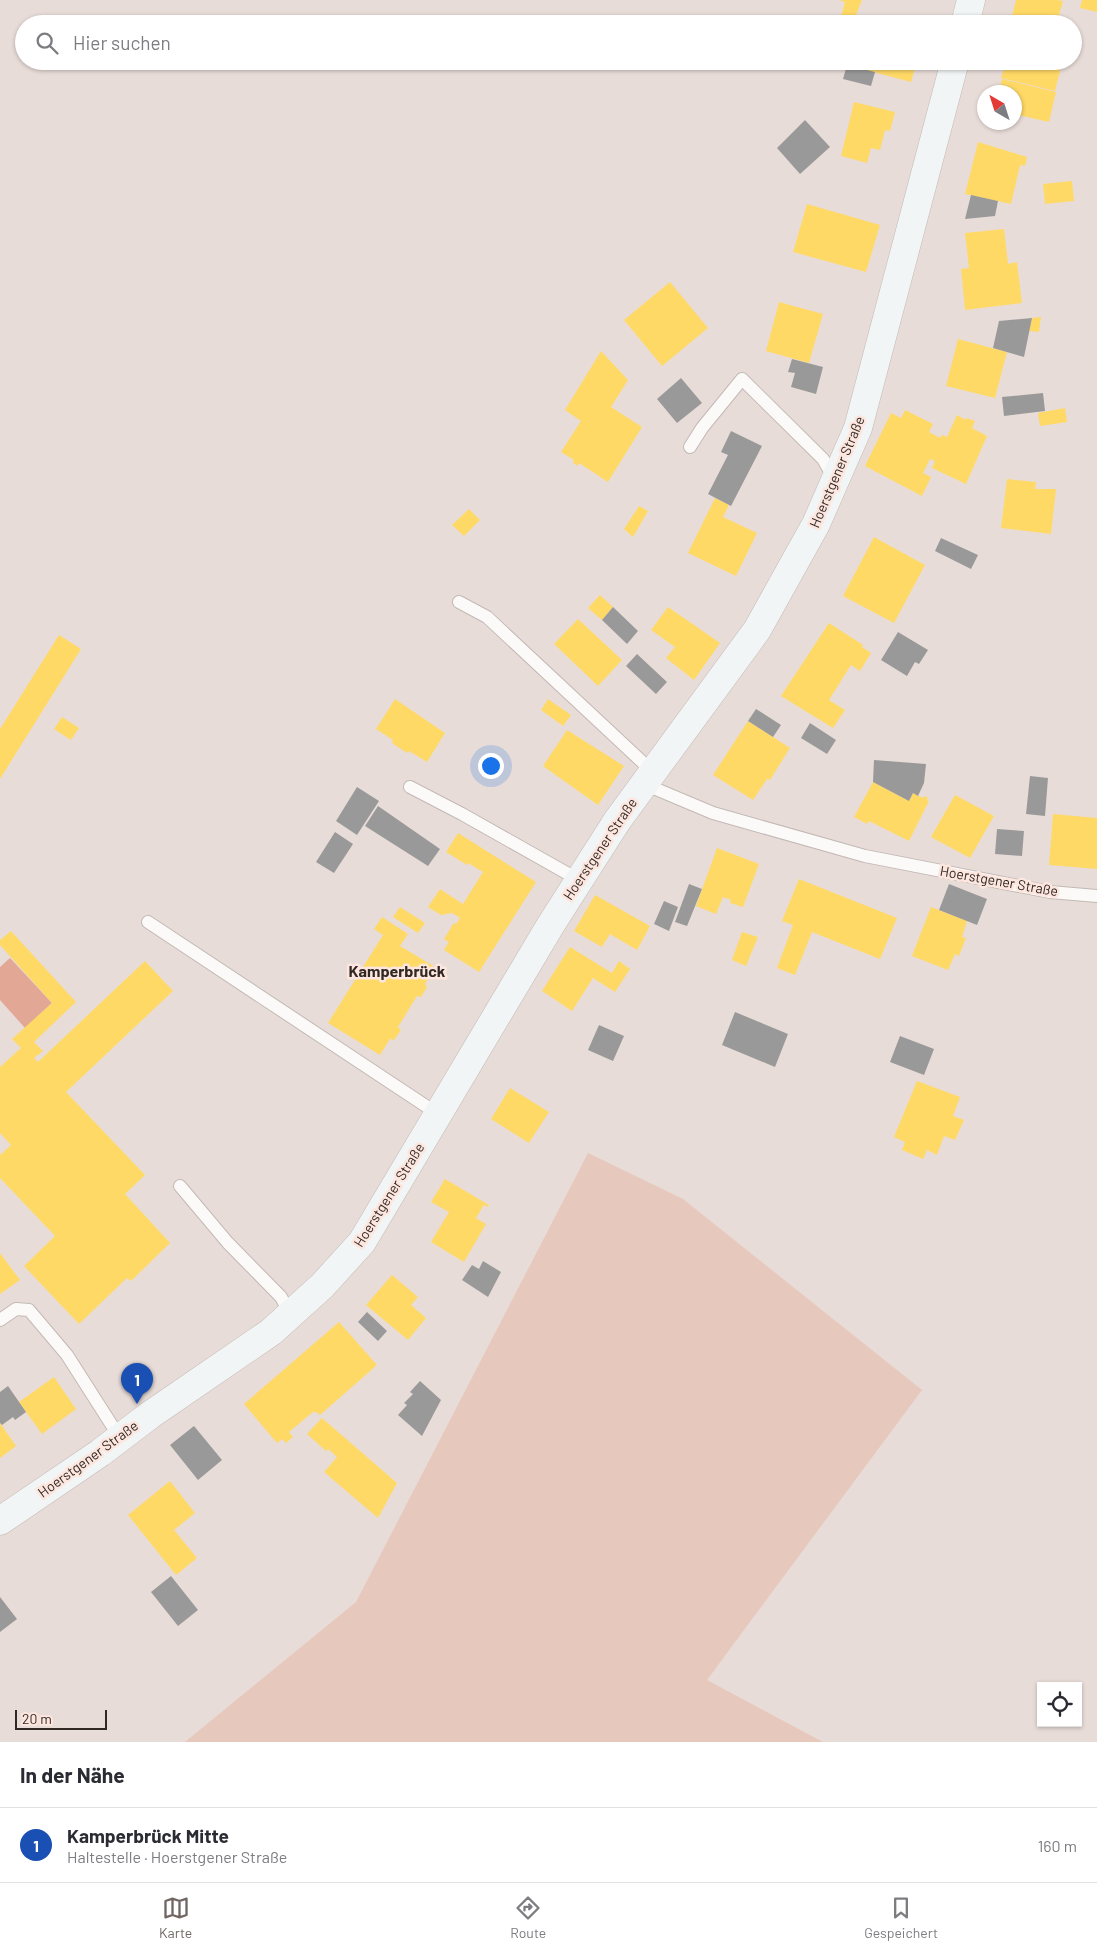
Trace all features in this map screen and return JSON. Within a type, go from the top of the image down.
[{"type":"main road","points":[[967,15],[971,0]]},
{"type":"main road","name":"Hoerstgener Straße","points":[[0,1521],[271,1332],[322,1286],[362,1242],[579,880],[617,821],[757,630],[816,524],[858,428],[953,70]]},
{"type":"lane","points":[[690,448],[702,428],[742,379],[823,459],[835,480]]},
{"type":"lane","points":[[459,602],[487,617],[648,778]]},
{"type":"lane","name":"Hoerstgener Straße","points":[[648,778],[713,814],[865,856],[1050,892],[1097,896]]},
{"type":"lane","points":[[410,787],[497,833],[579,880]]},
{"type":"lane","points":[[148,922],[438,1114]]},
{"type":"lane","points":[[180,1186],[228,1243],[281,1297],[290,1314]]},
{"type":"lane","points":[[0,1320],[16,1309],[28,1310],[67,1355],[120,1438]]},
{"type":"shaded area","points":[[10,958],[52,1003],[25,1028],[0,1000],[0,967]]},
{"type":"shaded area","points":[[588,1153],[683,1199],[922,1390],[707,1680],[823,1742],[185,1742],[356,1602]]},
{"type":"building: Wohnen","points":[[839,0],[862,0],[856,15],[841,15],[845,2]]},
{"type":"building: Wohnen","points":[[1016,0],[1063,1],[1059,15],[1012,15]]},
{"type":"building: Wohnen","points":[[1082,0],[1097,0],[1097,12],[1080,8]]},
{"type":"building: Wohnen","points":[[866,70],[914,70],[911,82]]},
{"type":"building: Wohnen","points":[[1004,70],[1060,70],[1055,91],[1001,78]]},
{"type":"building: Wohnen","points":[[1002,79],[1056,92],[1049,122],[1022,116],[1022,85],[1001,85]]},
{"type":"building: Wohnen","points":[[854,102],[895,112],[890,131],[885,130],[880,150],[871,148],[867,163],[841,156]]},
{"type":"building: Wohnen","points":[[978,142],[1027,157],[1025,166],[1020,165],[1011,204],[965,194]]},
{"type":"building: Wohnen","points":[[1072,181],[1074,201],[1045,204],[1043,184]]},
{"type":"building: Wohnen","points":[[807,204],[880,225],[866,272],[793,252]]},
{"type":"building: Wohnen","points":[[1004,229],[1008,264],[1017,262],[1022,303],[965,310],[961,269],[969,268],[965,233]]},
{"type":"building: Wohnen","points":[[670,282],[708,328],[662,366],[624,320]]},
{"type":"building: Wohnen","points":[[779,302],[823,314],[809,363],[766,351]]},
{"type":"building: Wohnen","points":[[1041,317],[1039,332],[1029,331],[1032,318]]},
{"type":"building: Wohnen","points":[[958,339],[1007,352],[995,398],[946,386]]},
{"type":"building: Wohnen","points":[[601,351],[628,380],[611,407],[642,427],[608,482],[579,463],[578,466],[573,463],[574,460],[561,452],[581,421],[565,410]]},
{"type":"building: Wohnen","points":[[1065,408],[1067,422],[1040,426],[1038,413]]},
{"type":"building: Wohnen","points":[[905,410],[933,424],[929,432],[940,438],[942,435],[947,437],[957,415],[966,420],[967,418],[975,421],[972,428],[987,436],[966,484],[932,468],[935,461],[930,459],[923,473],[931,477],[922,496],[865,466],[891,413],[901,418]]},
{"type":"building: Wohnen","points":[[1007,479],[1036,482],[1035,489],[1056,489],[1051,534],[1001,528]]},
{"type":"building: Wohnen","points":[[715,498],[729,505],[723,517],[757,533],[736,576],[688,553]]},
{"type":"building: Wohnen","points":[[639,506],[648,511],[633,537],[624,529]]},
{"type":"building: Wohnen","points":[[469,509],[480,520],[464,536],[452,525]]},
{"type":"building: Wohnen","points":[[874,537],[925,565],[894,623],[843,596]]},
{"type":"building: Wohnen","points":[[600,595],[613,607],[602,620],[588,608]]},
{"type":"building: Wohnen","points":[[668,607],[720,643],[694,680],[666,658],[675,647],[651,630]]},
{"type":"building: Wohnen","points":[[578,619],[622,660],[598,686],[554,644]]},
{"type":"building: Wohnen","points":[[829,623],[863,645],[862,647],[871,653],[860,671],[851,665],[829,700],[845,710],[833,728],[781,696]]},
{"type":"building: Wohnen","points":[[59,635],[81,649],[0,779],[0,729]]},
{"type":"building: Wohnen","points":[[395,699],[445,733],[427,762],[409,751],[407,753],[392,743],[393,740],[376,729]]},
{"type":"building: Wohnen","points":[[548,699],[571,715],[563,726],[541,710]]},
{"type":"building: Wohnen","points":[[62,717],[79,728],[71,740],[54,729]]},
{"type":"building: Wohnen","points":[[748,721],[790,748],[770,780],[767,779],[753,800],[713,775]]},
{"type":"building: Wohnen","points":[[567,730],[624,766],[598,805],[543,766]]},
{"type":"building: Wohnen","points":[[873,782],[909,801],[913,793],[923,798],[925,796],[928,798],[927,800],[929,801],[909,841],[869,821],[867,824],[854,817]]},
{"type":"building: Wohnen","points":[[955,795],[994,816],[970,858],[931,837]]},
{"type":"building: Wohnen","points":[[1053,814],[1097,818],[1097,869],[1049,865]]},
{"type":"building: Wohnen","points":[[458,833],[536,882],[479,972],[444,950],[449,942],[444,939],[453,924],[457,923],[460,918],[452,913],[441,915],[428,907],[440,889],[463,904],[483,872],[446,852]]},
{"type":"building: Wohnen","points":[[717,848],[759,864],[743,907],[730,903],[731,900],[723,897],[716,914],[696,906]]},
{"type":"building: Wohnen","points":[[799,879],[897,918],[880,959],[812,932],[795,975],[777,968],[793,925],[782,921]]},
{"type":"building: Wohnen","points":[[595,895],[650,926],[637,950],[610,934],[602,947],[574,931]]},
{"type":"building: Wohnen","points":[[400,907],[425,923],[418,933],[393,917]]},
{"type":"building: Wohnen","points":[[931,907],[967,921],[962,937],[966,938],[959,956],[955,954],[948,970],[912,956]]},
{"type":"building: Wohnen","points":[[382,917],[408,934],[400,946],[435,967],[425,984],[427,987],[421,997],[417,996],[398,1027],[401,1030],[394,1040],[390,1039],[380,1055],[328,1023],[383,935],[374,929]]},
{"type":"building: Wohnen","points":[[11,931],[76,1002],[34,1042],[43,1051],[34,1058],[38,1062],[145,961],[173,991],[66,1092],[145,1175],[125,1194],[170,1243],[131,1281],[127,1278],[79,1324],[24,1266],[55,1236],[0,1178],[0,1155],[11,1145],[0,1133],[0,1067],[21,1048],[12,1039],[52,1003],[0,945],[0,940]]},
{"type":"building: Wohnen","points":[[742,932],[758,937],[746,966],[732,960]]},
{"type":"building: Wohnen","points":[[570,947],[612,973],[619,961],[630,969],[615,992],[593,978],[572,1011],[542,991]]},
{"type":"building: Wohnen","points":[[917,1081],[960,1097],[953,1116],[964,1120],[955,1140],[944,1136],[937,1155],[927,1150],[923,1159],[902,1150],[905,1142],[894,1137]]},
{"type":"building: Wohnen","points":[[510,1088],[549,1112],[529,1143],[491,1119]]},
{"type":"building: Wohnen","points":[[445,1179],[489,1205],[488,1207],[484,1205],[476,1218],[486,1224],[464,1262],[431,1242],[449,1212],[431,1202]]},
{"type":"building: Wohnen","points":[[0,1253],[20,1280],[0,1294]]},
{"type":"building: Wohnen","points":[[392,1275],[418,1297],[411,1305],[426,1318],[408,1340],[366,1305]]},
{"type":"building: Wohnen","points":[[339,1322],[377,1365],[320,1415],[313,1412],[289,1432],[293,1437],[286,1443],[282,1439],[277,1443],[244,1404]]},
{"type":"building: Wohnen","points":[[54,1377],[76,1409],[42,1434],[19,1402]]},
{"type":"building: Wohnen","points":[[322,1418],[397,1483],[378,1518],[324,1472],[337,1457],[328,1449],[326,1451],[307,1434]]},
{"type":"building: Wohnen","points":[[0,1423],[16,1446],[0,1458]]},
{"type":"building: Wohnen","points":[[170,1481],[195,1513],[174,1530],[197,1558],[176,1575],[128,1515]]},
{"type":"building: Industrie","points":[[846,70],[875,72],[871,86],[843,79]]},
{"type":"building: Industrie","points":[[805,120],[830,147],[800,174],[777,148]]},
{"type":"building: Industrie","points":[[971,195],[998,201],[995,216],[965,219]]},
{"type":"building: Industrie","points":[[1032,318],[1024,357],[993,348],[999,321]]},
{"type":"building: Industrie","points":[[792,359],[823,367],[816,394],[791,387],[795,373],[788,372]]},
{"type":"building: Industrie","points":[[681,378],[702,403],[677,423],[657,399]]},
{"type":"building: Industrie","points":[[1043,393],[1045,411],[1004,416],[1002,397]]},
{"type":"building: Industrie","points":[[731,431],[762,446],[731,506],[708,494],[728,455],[721,452]]},
{"type":"building: Industrie","points":[[941,538],[978,555],[971,569],[935,551]]},
{"type":"building: Industrie","points":[[613,607],[638,631],[627,644],[602,620]]},
{"type":"building: Industrie","points":[[898,632],[928,650],[919,664],[915,662],[907,676],[881,660]]},
{"type":"building: Industrie","points":[[637,654],[667,682],[656,694],[626,666]]},
{"type":"building: Industrie","points":[[756,709],[781,725],[773,737],[748,721]]},
{"type":"building: Industrie","points":[[810,723],[836,740],[827,754],[801,738]]},
{"type":"building: Industrie","points":[[874,760],[926,764],[924,783],[918,796],[913,793],[909,801],[873,782]]},
{"type":"building: Industrie","points":[[1030,776],[1048,778],[1045,816],[1026,814]]},
{"type":"building: Industrie","points":[[357,787],[379,801],[357,835],[336,821]]},
{"type":"building: Industrie","points":[[378,806],[440,849],[428,866],[365,826]]},
{"type":"building: Industrie","points":[[997,829],[1024,831],[1022,856],[995,854]]},
{"type":"building: Industrie","points":[[335,832],[353,844],[334,873],[316,862]]},
{"type":"building: Industrie","points":[[689,884],[702,889],[687,926],[675,922]]},
{"type":"building: Industrie","points":[[949,884],[987,899],[977,925],[939,910]]},
{"type":"building: Industrie","points":[[664,901],[678,907],[669,931],[654,924]]},
{"type":"building: Industrie","points":[[735,1012],[788,1034],[775,1067],[722,1045]]},
{"type":"building: Industrie","points":[[599,1025],[624,1036],[613,1061],[588,1050]]},
{"type":"building: Industrie","points":[[900,1036],[934,1049],[924,1075],[890,1062]]},
{"type":"building: Industrie","points":[[483,1261],[501,1272],[488,1297],[462,1280],[472,1265],[479,1269]]},
{"type":"building: Industrie","points":[[367,1312],[387,1331],[378,1341],[358,1322]]},
{"type":"building: Industrie","points":[[420,1381],[441,1400],[422,1436],[398,1415],[407,1405],[404,1403],[413,1394],[410,1392]]},
{"type":"building: Industrie","points":[[8,1386],[26,1412],[15,1420],[13,1417],[2,1425],[0,1423],[0,1392]]},
{"type":"building: Industrie","points":[[194,1426],[222,1460],[198,1480],[170,1445]]},
{"type":"building: Industrie","points":[[171,1576],[198,1610],[178,1626],[151,1592]]},
{"type":"building: Industrie","points":[[0,1597],[17,1619],[0,1632]]},
{"type":"place","name":"Kamperbrück Mitte","points":[[137,1404]]},
{"type":"district","name":"Kamperbrück","points":[[397,971]]}]
